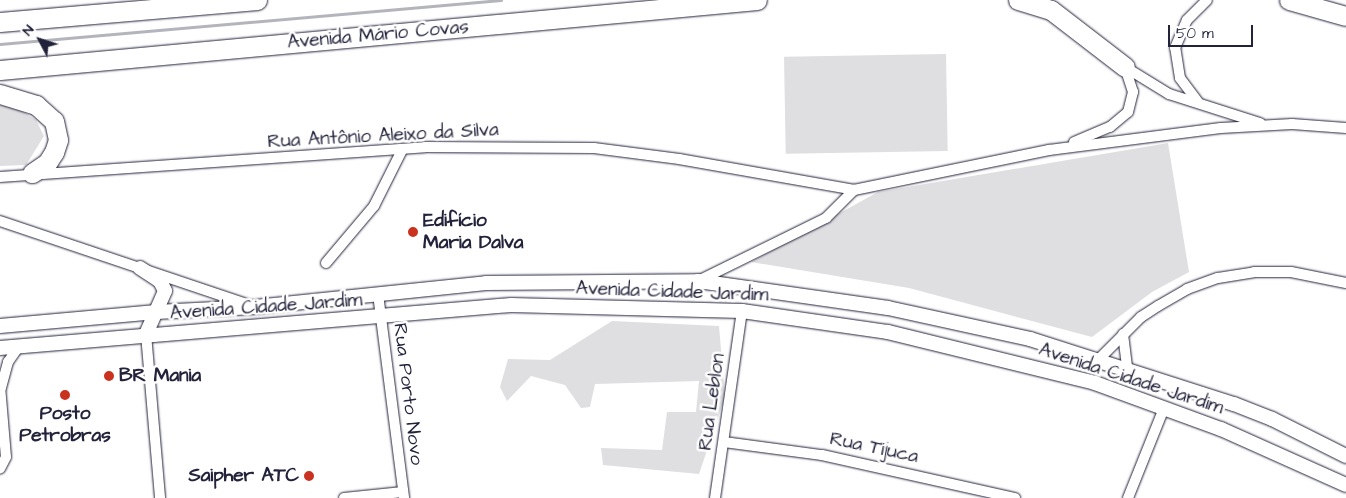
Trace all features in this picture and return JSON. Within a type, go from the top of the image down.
[{"type":"highway","points":[[0,22],[257,0]]},
{"type":"highway","name":"Avenida Mário Covas","points":[[0,70],[757,0]]},
{"type":"highway","points":[[1018,0],[1051,10],[1125,67]]},
{"type":"highway","points":[[1289,0],[1346,16]]},
{"type":"highway","points":[[0,94],[36,105],[54,121],[58,140],[54,152],[47,163],[32,173]]},
{"type":"main road","points":[[140,268],[160,281],[165,291],[146,334]]},
{"type":"main road","name":"Avenida Cidade Jardim","points":[[0,326],[156,312],[255,307],[486,283],[698,281],[888,308],[1030,339],[1100,359],[1272,419],[1346,456]]},
{"type":"main road","name":"Avenida Cidade Jardim","points":[[0,348],[146,334],[380,318],[511,305],[742,310],[849,324],[1024,363],[1095,383],[1221,428],[1346,484]]},
{"type":"street","points":[[1202,106],[1180,78],[1175,48],[1187,20],[1207,0]]},
{"type":"street","points":[[1125,67],[1169,94],[1202,106],[1269,125]]},
{"type":"street","points":[[1049,150],[1094,136],[1119,122],[1128,112],[1134,92],[1125,67]]},
{"type":"street","points":[[698,281],[826,218],[854,190],[1049,150],[1269,125],[1346,128]]},
{"type":"street","name":"Rua Antônio Aleixo da Silva","points":[[0,177],[32,173],[402,150],[594,148],[679,159],[854,190]]},
{"type":"street","points":[[326,264],[374,206],[402,150]]},
{"type":"street","points":[[0,221],[255,307]]},
{"type":"street","points":[[1100,359],[1123,334],[1158,306],[1187,289],[1218,278],[1254,272],[1291,272],[1346,283]]},
{"type":"street","name":"Rua Porto Novo","points":[[378,294],[403,495]]},
{"type":"street","name":"Rua Leblon","points":[[715,498],[742,310]]},
{"type":"street","points":[[146,334],[160,498]]},
{"type":"street","points":[[1123,334],[1127,368]]},
{"type":"street","points":[[0,469],[6,457],[0,387],[8,362],[19,346]]},
{"type":"street","points":[[1128,498],[1164,408]]},
{"type":"street","name":"Rua Tijuca","points":[[724,442],[822,455],[1015,498]]},
{"type":"street","points":[[344,498],[403,495]]},
{"type":"shaded area","points":[[946,54],[948,151],[786,154],[784,57]]},
{"type":"shaded area","points":[[0,105],[17,108],[36,120],[44,136],[26,165],[0,166]]},
{"type":"shaded area","points":[[1168,143],[1189,272],[1152,292],[1092,337],[909,288],[751,262],[878,192]]},
{"type":"shaded area","points":[[612,321],[719,326],[725,397],[699,474],[603,465],[601,448],[662,450],[667,412],[696,412],[699,381],[595,384],[590,407],[581,408],[565,385],[531,376],[507,401],[500,387],[508,359],[550,360]]},
{"type":"waterway","points":[[0,44],[501,0]]},
{"type":"place","name":"Edifício Maria Dalva","points":[[413,232]]},
{"type":"place","name":"BR Mania","points":[[109,376]]},
{"type":"place","name":"Posto Petrobras","points":[[65,395]]},
{"type":"place","name":"Saipher ATC","points":[[309,476]]}]
